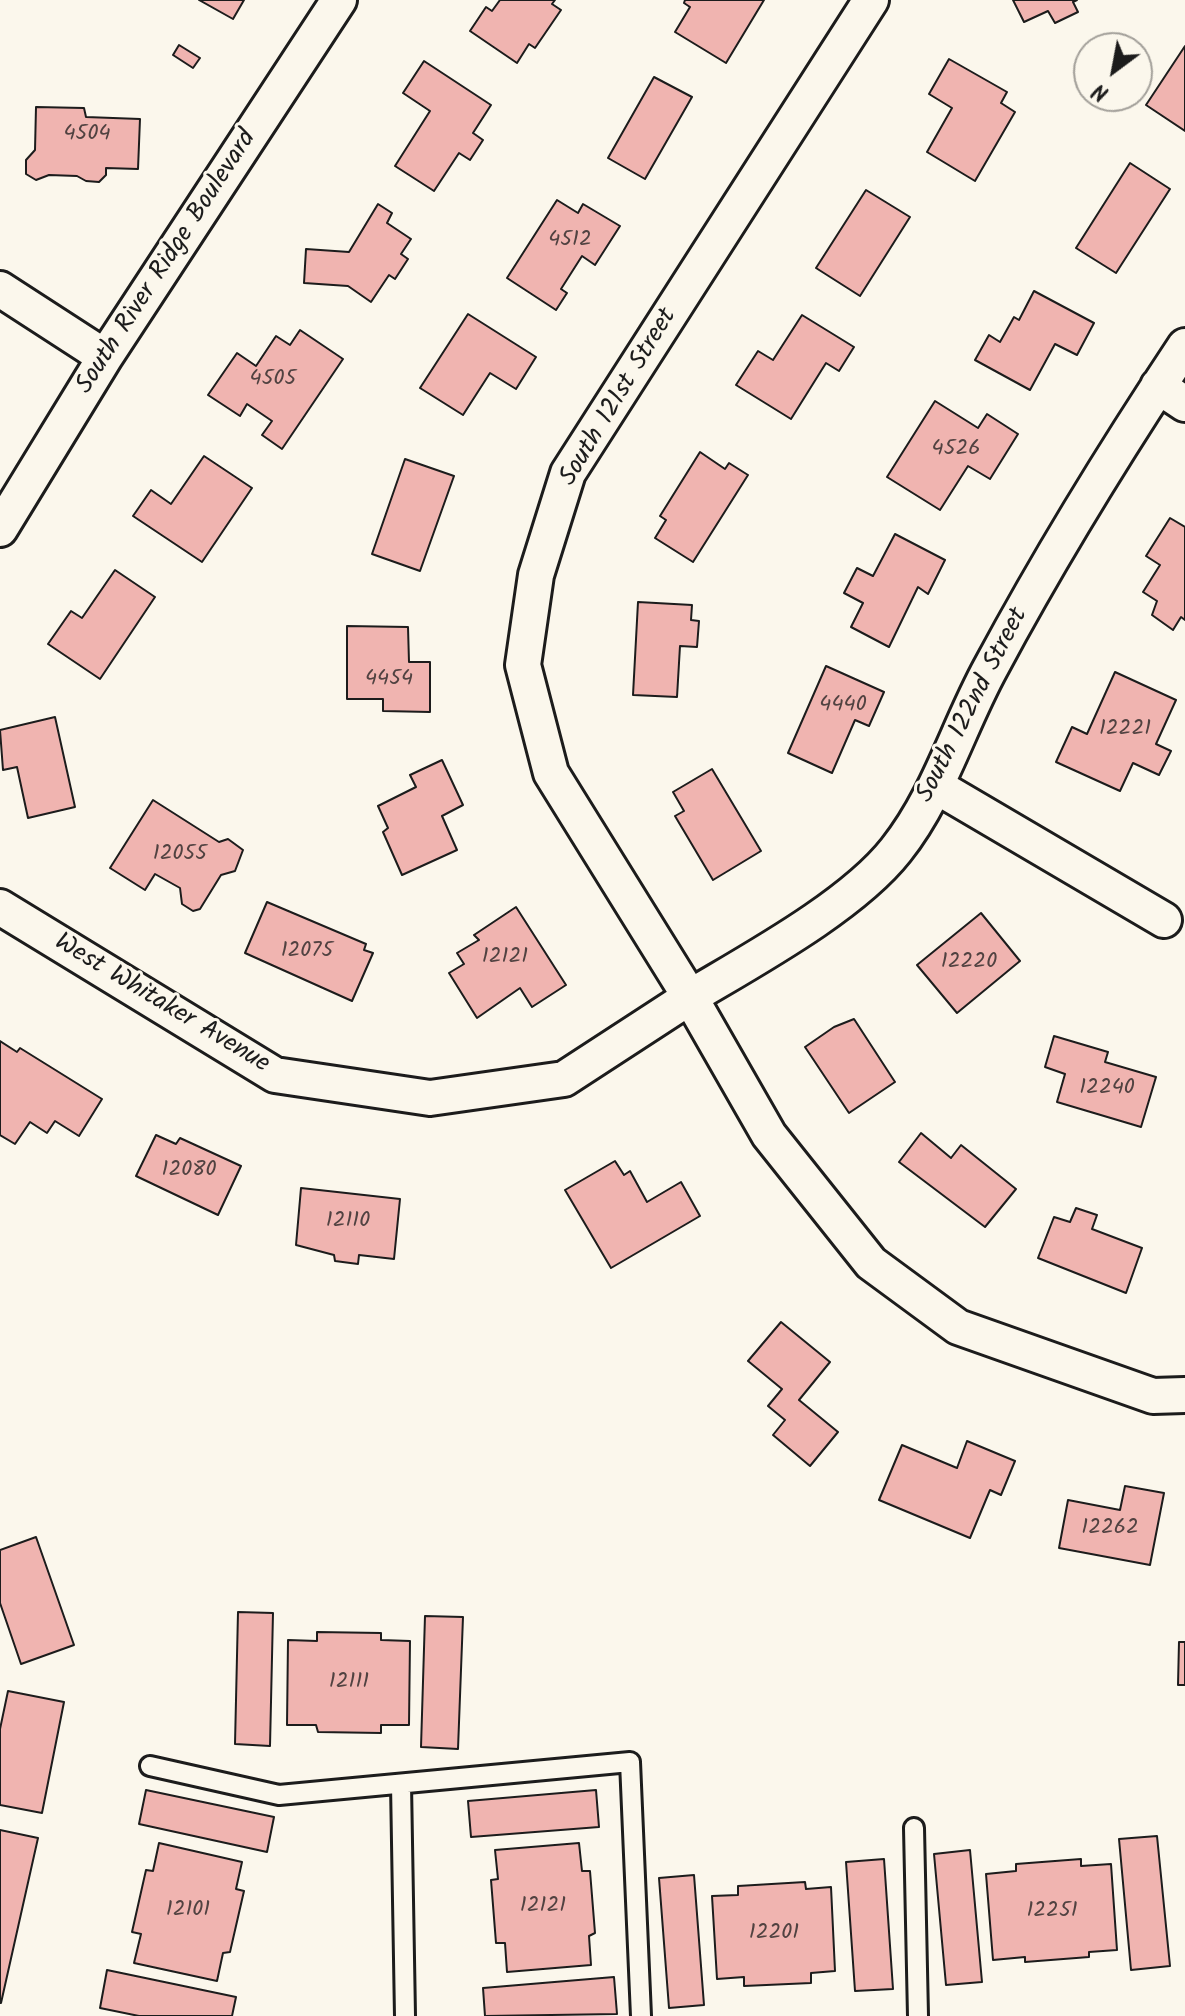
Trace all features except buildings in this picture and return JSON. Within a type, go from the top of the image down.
[{"type":"street","name":"South River Ridge Boulevard","points":[[0,529],[105,357],[339,0]]},
{"type":"street","name":"South 121st Street","points":[[690,997],[551,773],[523,665],[536,575],[568,473],[871,0]]},
{"type":"street","points":[[0,289],[105,357]]},
{"type":"street","name":"South 122nd Street","points":[[690,997],[842,900],[896,851],[936,786],[989,670],[1063,539],[1172,395],[1185,346]]},
{"type":"street","points":[[936,786],[1164,920]]},
{"type":"street","name":"West Whitaker Avenue","points":[[0,907],[275,1075],[430,1098],[564,1079],[690,997]]},
{"type":"street","points":[[690,997],[769,1135],[871,1263],[958,1327],[1153,1396],[1185,1395]]},
{"type":"lane","points":[[150,1766],[279,1795],[630,1762],[641,2016]]},
{"type":"lane","points":[[401,1784],[405,2016]]},
{"type":"lane","points":[[914,1828],[918,2016]]}]
